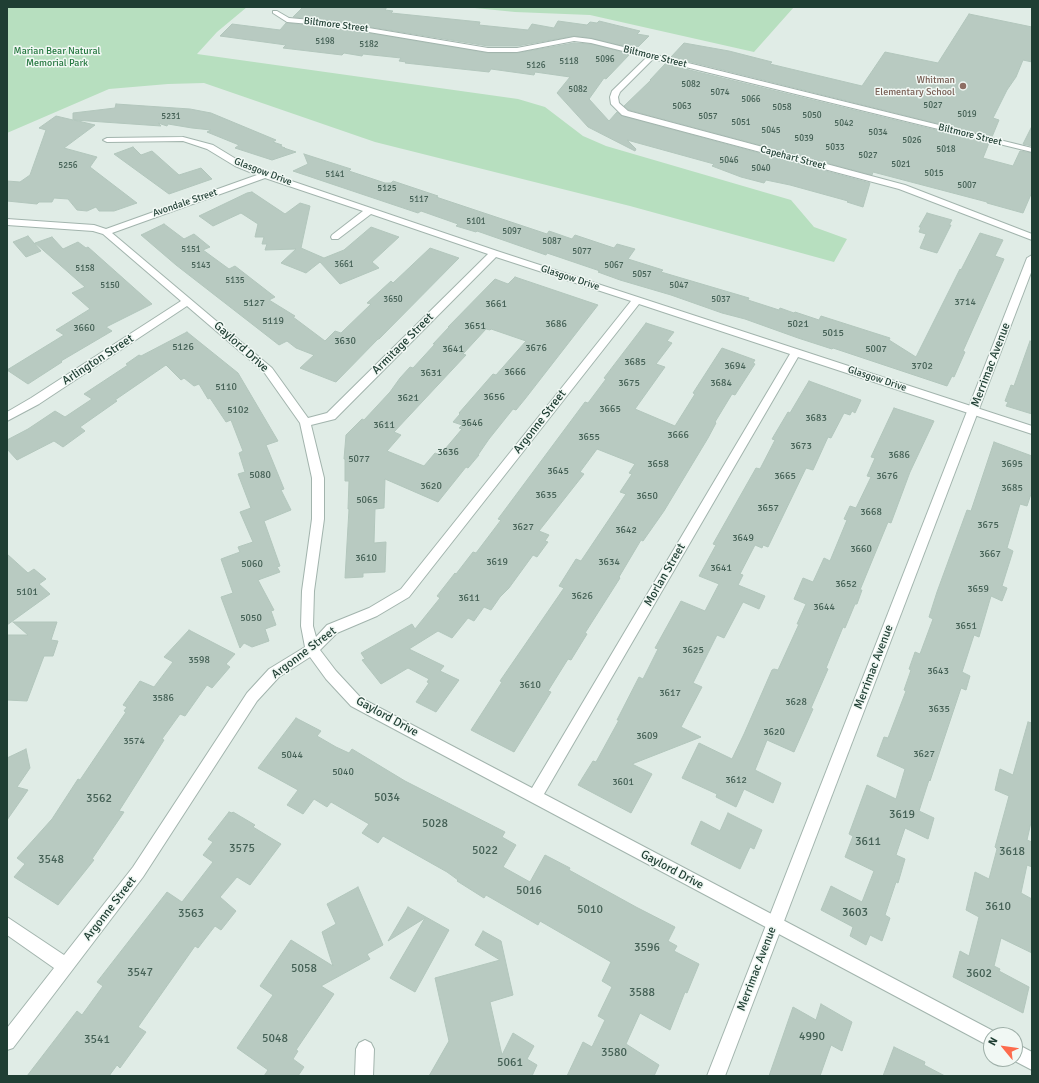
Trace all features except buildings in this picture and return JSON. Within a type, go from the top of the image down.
[{"type":"street","name":"Biltmore Street","points":[[275,12],[287,20],[333,24],[436,40],[488,50],[517,50],[574,39],[591,41],[1032,150]]},
{"type":"street","name":"Capehart Street","points":[[652,56],[616,91],[614,97],[615,104],[625,113],[902,187],[1032,237]]},
{"type":"street","name":"Glasgow Drive","points":[[107,140],[183,139],[210,147],[238,164],[265,175],[494,253],[1032,430]]},
{"type":"street","name":"Avondale Street","points":[[106,232],[123,224],[265,175]]},
{"type":"street","points":[[335,237],[370,210]]},
{"type":"street","name":"Gaylord Drive","points":[[7,222],[94,228],[106,232],[268,370],[293,404],[305,423],[318,478],[318,519],[308,591],[307,626],[312,649],[331,675],[356,702],[983,1035]]},
{"type":"street","name":"Armitage Street","points":[[305,423],[331,416],[494,253]]},
{"type":"street","name":"Merrimac Avenue","points":[[716,1076],[1032,258]]},
{"type":"street","name":"Argonne Street","points":[[7,1042],[138,872],[252,697],[274,673],[312,649],[332,629],[373,612],[405,592],[637,300]]},
{"type":"street","name":"Arlington Street","points":[[7,417],[35,401],[188,301]]},
{"type":"street","name":"Morlan Street","points":[[534,797],[796,352]]},
{"type":"street","points":[[7,925],[66,966]]},
{"type":"street","points":[[364,1076],[365,1049]]},
{"type":"street","points":[[1023,1056],[1032,1061]]},
{"type":"green space","name":"Marian Bear Natural Memorial Park","points":[[7,7],[247,7],[217,32],[197,54],[518,99],[545,107],[583,136],[606,146],[791,200],[814,227],[847,239],[834,262],[630,206],[375,142],[204,83],[168,84],[109,89],[7,133]]},
{"type":"green space","points":[[465,7],[794,7],[754,52],[590,15],[515,12]]},
{"type":"place","name":"Whitman Elementary School","points":[[963,86]]}]
